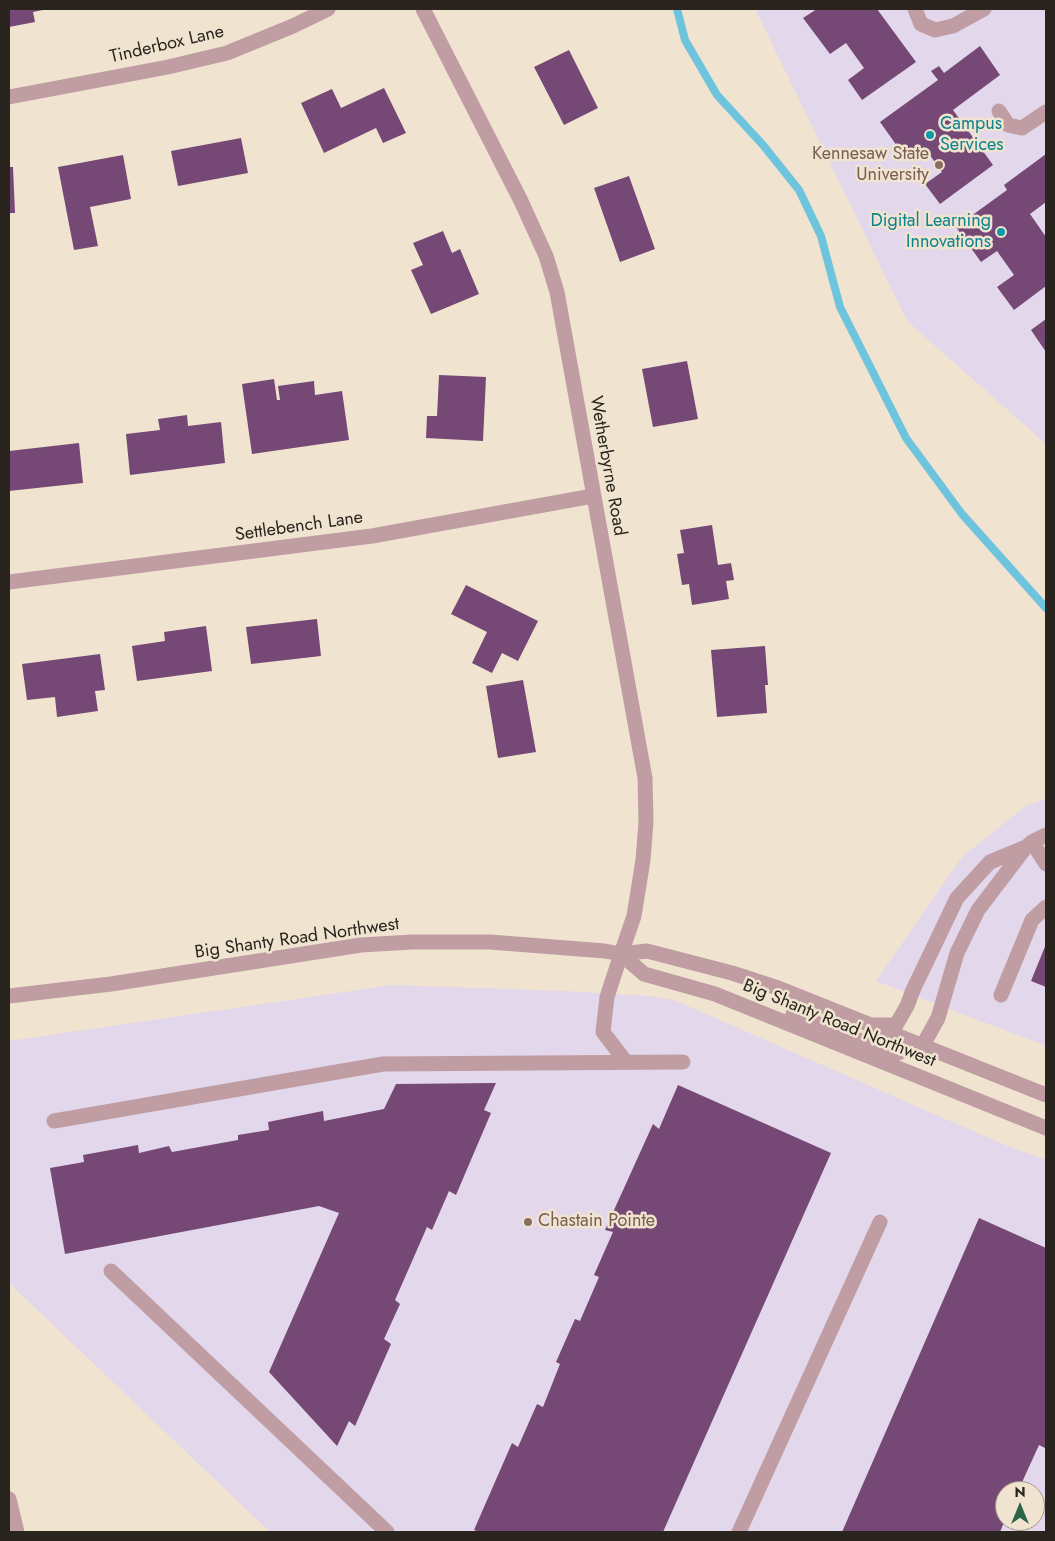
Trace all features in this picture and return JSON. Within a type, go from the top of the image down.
[{"type":"street","name":"Tinderbox Lane","points":[[9,96],[168,68],[228,53],[328,9]]},
{"type":"street","name":"Wetherbyrne Road","points":[[423,9],[521,201],[546,256],[557,292],[645,778],[646,822],[643,860],[634,916],[607,997],[603,1032],[626,1062]]},
{"type":"street","points":[[914,9],[920,24],[935,30],[952,26],[984,9]]},
{"type":"street","points":[[999,111],[1008,125],[1022,128],[1046,112]]},
{"type":"street","name":"Settlebench Lane","points":[[9,582],[372,536],[593,496]]},
{"type":"street","points":[[867,1025],[896,1026],[908,1006],[913,990],[958,898],[990,862],[1046,835]]},
{"type":"street","points":[[1029,844],[1046,864]]},
{"type":"street","points":[[748,1007],[780,1009],[894,1054],[923,1045],[938,1018],[957,953],[978,910],[1029,844]]},
{"type":"street","points":[[1002,995],[1032,920],[1046,907]]},
{"type":"street","name":"Big Shanty Road Northwest","points":[[9,996],[111,984],[361,945],[412,942],[490,942],[605,951],[621,954],[647,951],[732,973],[778,988],[867,1025],[1043,1090]]},
{"type":"street","name":"Big Shanty Road Northwest","points":[[621,954],[644,974],[715,994],[1046,1128]]},
{"type":"street","points":[[54,1121],[383,1064],[683,1062]]},
{"type":"street","points":[[739,1532],[880,1222]]},
{"type":"street","points":[[111,1271],[387,1532]]},
{"type":"street","points":[[9,1499],[18,1532]]},
{"type":"shaded area","name":"Kennesaw State University","points":[[755,9],[1046,9],[1046,444],[907,321]]},
{"type":"shaded area","points":[[1046,799],[1046,1046],[876,981],[962,857],[1027,805]]},
{"type":"shaded area","name":"Chastain Pointe","points":[[392,985],[564,991],[648,996],[674,1000],[1005,1145],[1046,1160],[1046,1532],[270,1532],[9,1283],[9,1041]]},
{"type":"building","points":[[9,9],[43,10],[33,12],[35,22],[9,27]]},
{"type":"building","points":[[817,9],[877,9],[916,62],[862,100],[848,80],[864,68],[846,43],[830,54],[803,18]]},
{"type":"building","name":"Campus Services","points":[[980,46],[1000,75],[953,110],[993,165],[940,204],[925,184],[942,172],[924,147],[907,160],[880,122],[938,80],[931,71],[939,66],[944,73]]},
{"type":"building","points":[[569,50],[598,108],[564,125],[534,67]]},
{"type":"building","points":[[384,88],[406,133],[383,143],[376,128],[324,153],[301,103],[332,89],[341,108]]},
{"type":"building","points":[[241,138],[248,173],[178,186],[171,151]]},
{"type":"building","name":"Digital Learning Innovations","points":[[1046,154],[1046,202],[1030,214],[1046,237],[1046,286],[1014,310],[997,287],[1014,275],[997,251],[981,262],[956,227],[1007,190],[1004,185]]},
{"type":"building","points":[[123,155],[131,199],[90,207],[98,246],[74,250],[58,167]]},
{"type":"building","points":[[9,167],[13,167],[15,213],[9,213]]},
{"type":"building","points":[[629,176],[655,249],[620,262],[594,188]]},
{"type":"building","points":[[443,231],[452,253],[460,249],[479,294],[431,314],[411,270],[423,265],[413,243]]},
{"type":"building","points":[[1046,319],[1046,352],[1031,330]]},
{"type":"building","points":[[687,361],[698,419],[653,427],[642,369]]},
{"type":"building","points":[[439,375],[486,377],[483,441],[426,438],[427,416],[437,416]]},
{"type":"building","points":[[274,379],[277,400],[280,400],[278,386],[314,381],[315,395],[342,391],[349,440],[252,454],[242,384]]},
{"type":"building","points":[[187,415],[188,426],[221,422],[225,463],[130,475],[126,434],[160,430],[158,419]]},
{"type":"building","points":[[79,443],[83,483],[9,491],[9,451]]},
{"type":"building","points":[[712,525],[718,565],[731,563],[734,580],[726,581],[729,599],[692,605],[689,584],[682,585],[677,554],[684,553],[680,530]]},
{"type":"building","points":[[466,585],[538,621],[518,661],[502,653],[492,673],[472,663],[487,632],[451,614]]},
{"type":"building","points":[[317,619],[321,656],[251,664],[246,627]]},
{"type":"building","points":[[206,626],[212,671],[137,681],[132,646],[165,641],[164,632]]},
{"type":"building","points":[[765,646],[768,685],[765,685],[767,713],[717,717],[711,650]]},
{"type":"building","points":[[100,654],[105,690],[95,691],[98,711],[57,717],[55,697],[27,700],[22,664]]},
{"type":"building","points":[[523,680],[536,752],[498,758],[486,686]]},
{"type":"building","points":[[1046,944],[1046,987],[1031,981]]},
{"type":"building","points":[[496,1083],[484,1110],[491,1113],[456,1195],[449,1191],[432,1230],[427,1227],[395,1300],[400,1304],[384,1339],[391,1344],[355,1426],[349,1421],[337,1446],[269,1372],[339,1213],[319,1206],[65,1254],[50,1168],[84,1162],[83,1155],[138,1145],[139,1153],[169,1146],[172,1152],[238,1140],[238,1135],[269,1130],[268,1122],[323,1111],[324,1121],[384,1109],[396,1084]]},
{"type":"building","points":[[678,1085],[831,1153],[663,1532],[480,1532],[474,1530],[512,1443],[518,1447],[537,1404],[543,1407],[560,1364],[556,1362],[575,1319],[580,1321],[599,1277],[594,1275],[613,1232],[605,1230],[653,1124],[659,1129]]},
{"type":"building","points":[[979,1218],[1046,1248],[1045,1448],[1039,1445],[1023,1481],[995,1481],[995,1531],[1000,1532],[842,1532]]},
{"type":"waterway","points":[[677,9],[685,40],[717,95],[763,145],[799,190],[821,236],[840,307],[906,438],[962,514],[1046,608]]},
{"type":"place","name":"Campus Services","points":[[930,135]]},
{"type":"place","name":"Kennesaw State University","points":[[939,165]]},
{"type":"place","name":"Digital Learning Innovations","points":[[1001,232]]},
{"type":"place","name":"Chastain Pointe","points":[[528,1222]]}]
